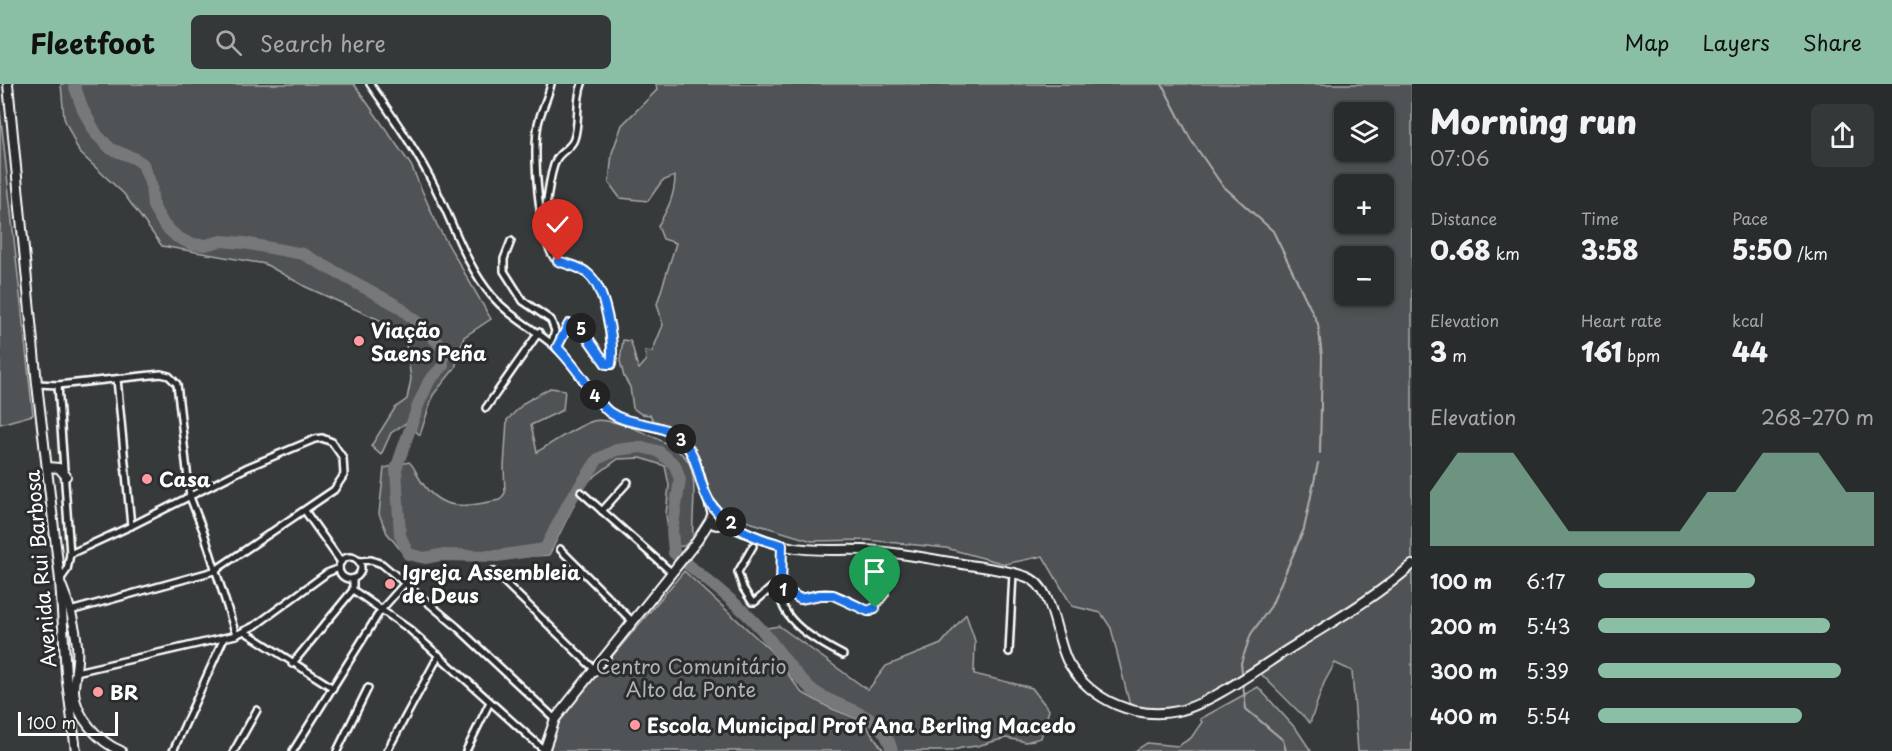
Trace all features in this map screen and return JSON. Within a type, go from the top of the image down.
[{"type":"main road","name":"Avenida Rui Barbosa","points":[[8,84],[37,384],[60,580],[61,616],[72,730],[76,751]]},
{"type":"main road","points":[[47,467],[59,468],[66,476]]},
{"type":"main road","points":[[544,750],[555,719],[673,569],[703,532],[717,519],[782,545],[814,551],[863,550],[910,555],[1013,573],[1029,578],[1040,586],[1052,611],[1062,652],[1079,679],[1113,704],[1131,710],[1159,713],[1181,711],[1201,702],[1381,590],[1412,565]]},
{"type":"main road","points":[[60,580],[72,611],[77,645],[75,700],[81,715],[99,736],[121,751]]},
{"type":"main road","points":[[72,730],[81,726],[90,726]]},
{"type":"street","points":[[370,84],[410,142],[430,176],[474,269],[493,298],[514,317],[552,342],[569,360],[608,411],[625,419],[664,429],[675,434],[685,443],[694,457],[705,494],[717,519]]},
{"type":"street","points":[[551,84],[538,125],[536,152],[536,169],[548,246],[554,258],[584,271],[599,287],[605,304],[611,362],[610,365],[606,364],[580,327],[574,324],[569,324],[557,347]]},
{"type":"street","points":[[543,219],[555,162],[561,153],[571,146],[575,137],[578,94],[582,84]]},
{"type":"street","points":[[511,242],[504,259],[504,271],[523,301],[533,310],[551,320],[555,331],[552,342]]},
{"type":"street","points":[[486,408],[539,332]]},
{"type":"street","points":[[37,384],[58,385],[161,374],[169,376],[177,384],[190,497],[204,533],[214,571],[236,635]]},
{"type":"street","points":[[117,379],[131,526]]},
{"type":"street","points":[[58,385],[70,554],[67,570],[60,580]]},
{"type":"street","points":[[61,616],[214,571],[334,490],[342,481],[345,463],[337,447],[327,439],[302,443],[70,554]]},
{"type":"street","points":[[602,511],[628,482]]},
{"type":"street","points":[[581,492],[673,569]]},
{"type":"street","points":[[305,511],[340,565],[343,577],[353,579]]},
{"type":"street","points":[[782,545],[782,603],[798,626],[819,643],[843,655]]},
{"type":"street","points":[[753,546],[738,572],[748,598],[752,602],[771,588],[781,589],[800,599],[833,595],[869,612],[885,594]]},
{"type":"street","points":[[560,549],[632,621]]},
{"type":"street","points":[[76,672],[236,635],[256,626],[349,557],[359,561],[371,560],[382,564],[457,627],[555,719]]},
{"type":"street","points":[[292,664],[353,590],[353,579],[361,572],[359,561]]},
{"type":"street","points":[[493,572],[595,670]]},
{"type":"street","points":[[1009,652],[1013,573]]},
{"type":"street","points":[[293,751],[381,610],[405,583]]},
{"type":"street","points":[[353,590],[409,629],[544,750]]},
{"type":"street","points":[[244,631],[292,664],[333,688]]},
{"type":"street","points":[[173,751],[224,638]]},
{"type":"street","points":[[387,751],[439,655]]},
{"type":"street","points":[[337,751],[368,688]]},
{"type":"street","points":[[466,751],[490,702]]},
{"type":"street","points":[[234,751],[257,710]]},
{"type":"green space","points":[[61,84],[354,84],[411,165],[437,225],[491,319],[464,337],[455,368],[433,395],[420,435],[406,423],[391,433],[381,455],[371,446],[395,408],[407,399],[411,379],[404,331],[306,287],[265,264],[162,246],[124,194],[79,152],[64,118]]},
{"type":"green space","points":[[656,84],[1412,84],[1412,751],[1358,751],[1352,671],[1335,663],[1324,683],[1310,723],[1257,670],[1181,711],[1131,710],[1111,628],[1101,613],[1072,606],[1043,556],[1005,564],[946,548],[867,540],[812,541],[739,519],[724,518],[705,494],[696,463],[675,434],[658,427],[650,415],[641,414],[633,408],[630,387],[624,377],[620,361],[623,340],[630,341],[639,369],[646,361],[645,351],[652,352],[663,325],[657,304],[676,243],[663,239],[658,226],[672,196],[675,176],[662,181],[648,201],[620,198],[609,183],[612,153],[622,125],[657,90]]},
{"type":"green space","points":[[0,110],[33,415],[0,424]]},
{"type":"green space","points":[[550,388],[565,390],[563,410],[531,425],[537,452],[586,424],[602,420],[614,422],[658,439],[682,454],[691,468],[694,487],[693,538],[684,546],[670,547],[666,514],[669,485],[665,466],[641,458],[618,459],[587,482],[549,555],[422,560],[402,552],[387,533],[379,514],[384,468],[409,462],[429,492],[447,503],[466,505],[500,500],[505,493],[507,420],[525,402]]},
{"type":"green space","name":"Centro Comunitário Alto da Ponte","points":[[684,571],[771,651],[801,692],[830,708],[863,721],[884,751],[547,751],[558,721]]},
{"type":"green space","points":[[966,614],[975,641],[974,674],[1032,688],[1049,710],[1041,738],[1026,742],[1006,738],[951,751],[892,751],[880,727],[861,713],[826,698],[807,685],[760,629],[779,626],[868,690],[886,666],[941,644]]},
{"type":"green space","points":[[1258,687],[1297,730],[1311,751],[1135,751],[1147,743],[1178,746],[1191,738],[1202,722],[1200,719]]},
{"type":"waterway","points":[[74,84],[83,110],[97,135],[111,149],[143,164],[151,185],[153,206],[164,225],[177,237],[191,244],[205,245],[221,241],[244,243],[303,254],[398,306],[443,348],[443,366],[429,381],[396,469],[400,535],[408,554],[425,558],[440,555],[497,556],[545,549],[569,502],[598,459],[616,450],[641,447],[658,451],[675,465],[680,480],[672,531],[674,553],[751,619],[793,670],[815,692],[861,714],[880,727],[892,751]]},
{"type":"waterway","points":[[1162,84],[1191,140],[1222,185],[1273,231],[1318,324],[1322,356],[1320,453]]},
{"type":"waterway","points":[[1242,672],[1241,663],[1251,634],[1271,606],[1304,529],[1318,463]]},
{"type":"waterway","points":[[1243,684],[1246,709],[1283,740],[1286,751]]},
{"type":"place","name":"Viação Saens Peña","points":[[359,341]]},
{"type":"place","name":"Casa","points":[[147,479]]},
{"type":"place","name":"Igreja Assembleia de Deus","points":[[390,584]]},
{"type":"place","name":"BR","points":[[98,692]]},
{"type":"place","name":"Escola Municipal Prof Ana Berling Macedo","points":[[635,725]]},
{"type":"route","points":[[558,261],[588,273],[599,287],[605,304],[611,364],[606,364],[580,327],[572,323],[566,328],[557,347],[608,411],[625,419],[664,429],[675,434],[685,443],[694,457],[705,494],[719,513],[744,530],[782,545],[781,587],[800,599],[829,594],[868,611],[875,608]]}]
